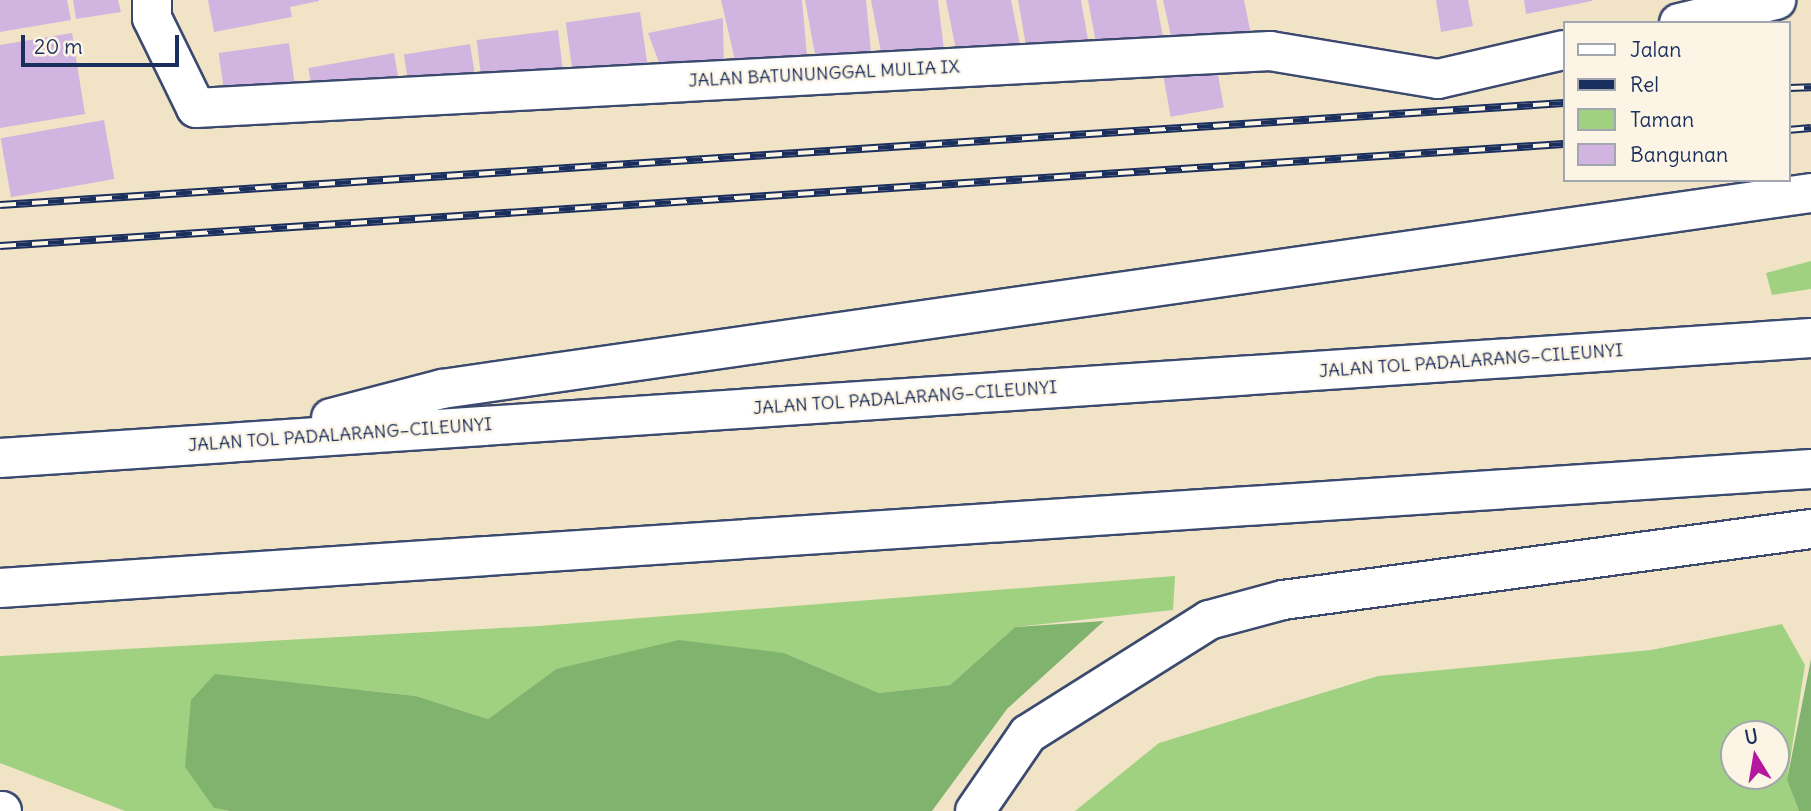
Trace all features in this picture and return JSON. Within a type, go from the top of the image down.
[{"type":"main road","name":"JALAN BATUNUNGGAL MULIA IX","points":[[152,0],[152,18],[196,107],[1270,51],[1438,79],[1562,50]]},
{"type":"main road","points":[[1687,21],[1776,0]]},
{"type":"main road","points":[[244,441],[442,389],[1811,193]]},
{"type":"main road","name":"JALAN TOL PADALARANG–CILEUNYI","points":[[0,458],[1811,338]]},
{"type":"main road","points":[[0,588],[1811,469]]},
{"type":"main road","points":[[975,811],[1028,734],[1209,620],[1283,600],[1811,529]]},
{"type":"green space","points":[[1811,261],[1811,289],[1772,295],[1766,273]]},
{"type":"green space","points":[[1175,576],[1173,610],[1015,627],[950,685],[879,693],[784,653],[556,669],[488,719],[416,696],[362,690],[214,808],[230,811],[125,811],[0,763],[0,656],[539,626]]},
{"type":"green space","points":[[1104,621],[1007,709],[932,811],[230,811],[214,808],[185,767],[191,700],[215,674],[416,696],[488,719],[556,669],[679,640],[784,653],[879,693],[950,685],[1015,627]]},
{"type":"green space","points":[[1782,624],[1805,665],[1790,761],[1790,720],[1720,720],[1720,790],[1790,790],[1790,788],[1799,811],[1075,811],[1159,743],[1378,676],[1651,650]]},
{"type":"green space","points":[[1811,659],[1811,811],[1799,811],[1790,788],[1790,765]]},
{"type":"building","points":[[0,0],[67,0],[71,20],[0,32]]},
{"type":"building","points":[[73,0],[118,0],[121,12],[76,19]]},
{"type":"building","points":[[208,0],[319,1],[290,7],[292,17],[214,32]]},
{"type":"building","points":[[721,0],[802,0],[808,67],[737,69]]},
{"type":"building","points":[[805,0],[866,0],[872,63],[817,65]]},
{"type":"building","points":[[871,0],[938,0],[945,58],[883,63]]},
{"type":"building","points":[[946,0],[1011,0],[1021,50],[957,55]]},
{"type":"building","points":[[1018,0],[1081,0],[1089,46],[1028,57]]},
{"type":"building","points":[[1088,0],[1156,0],[1164,42],[1098,54]]},
{"type":"building","points":[[1163,0],[1244,0],[1251,34],[1173,45]]},
{"type":"building","points":[[1436,0],[1468,0],[1473,26],[1441,32]]},
{"type":"building","points":[[1524,0],[1592,0],[1592,1],[1526,14]]},
{"type":"building","points":[[640,12],[648,67],[574,78],[566,22]]},
{"type":"building","points":[[723,18],[724,73],[664,76],[648,33]]},
{"type":"building","points":[[558,30],[564,77],[482,87],[477,40]]},
{"type":"building","points":[[72,33],[85,114],[0,128],[0,45]]},
{"type":"building","points":[[289,43],[295,86],[225,95],[219,53]]},
{"type":"building","points":[[470,44],[475,76],[409,86],[404,54]]},
{"type":"building","points":[[394,53],[398,76],[312,91],[308,68]]},
{"type":"building","points":[[1217,69],[1224,107],[1171,117],[1164,78]]},
{"type":"building","points":[[104,120],[114,179],[11,197],[1,138]]},
{"type":"railway","points":[[1790,88],[1811,87]]},
{"type":"railway","points":[[0,205],[1562,103]]},
{"type":"railway","points":[[1790,130],[1811,128]]},
{"type":"railway","points":[[0,246],[1562,144]]}]
